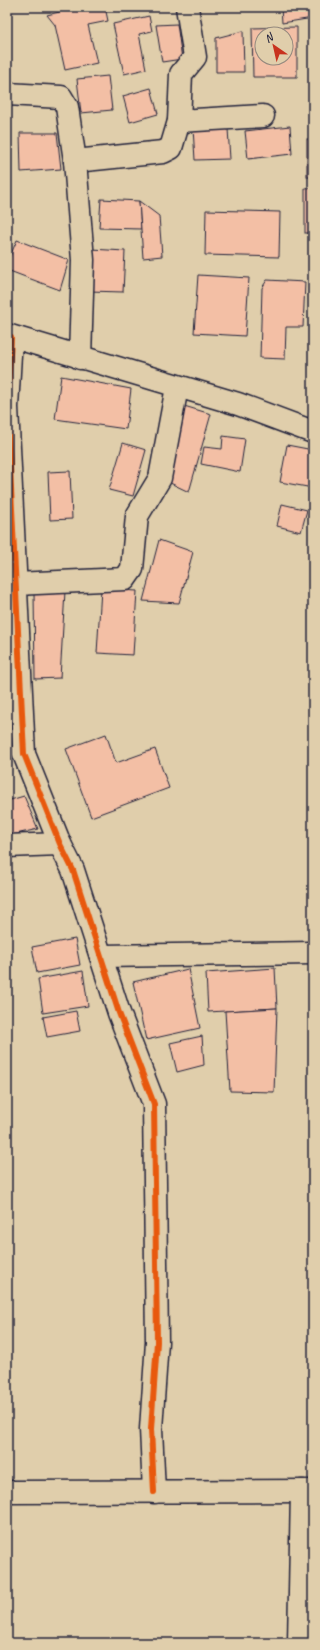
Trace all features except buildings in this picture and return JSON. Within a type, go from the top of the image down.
[{"type":"street","points":[[75,161],[163,152],[171,148],[179,122],[181,74],[195,57],[186,7]]},
{"type":"street","points":[[7,94],[61,97],[67,107],[75,161],[83,260],[80,358]]},
{"type":"street","points":[[179,122],[263,116]]},
{"type":"street","points":[[154,1492],[151,1429],[157,1342],[154,1104],[119,1013],[73,870],[60,844],[24,754],[15,584],[10,558],[7,407],[9,336],[238,404],[313,432]]},
{"type":"street","points":[[15,584],[125,579],[132,569],[137,516],[160,478],[177,387]]},
{"type":"street","points":[[7,846],[60,844]]},
{"type":"street","points":[[101,956],[313,953]]},
{"type":"street","points":[[7,1492],[307,1491],[299,1643]]},
{"type":"cycle path","points":[[11,337],[7,407],[24,754],[60,844],[73,870],[119,1013],[154,1104],[157,1342],[151,1429],[154,1492]]}]
